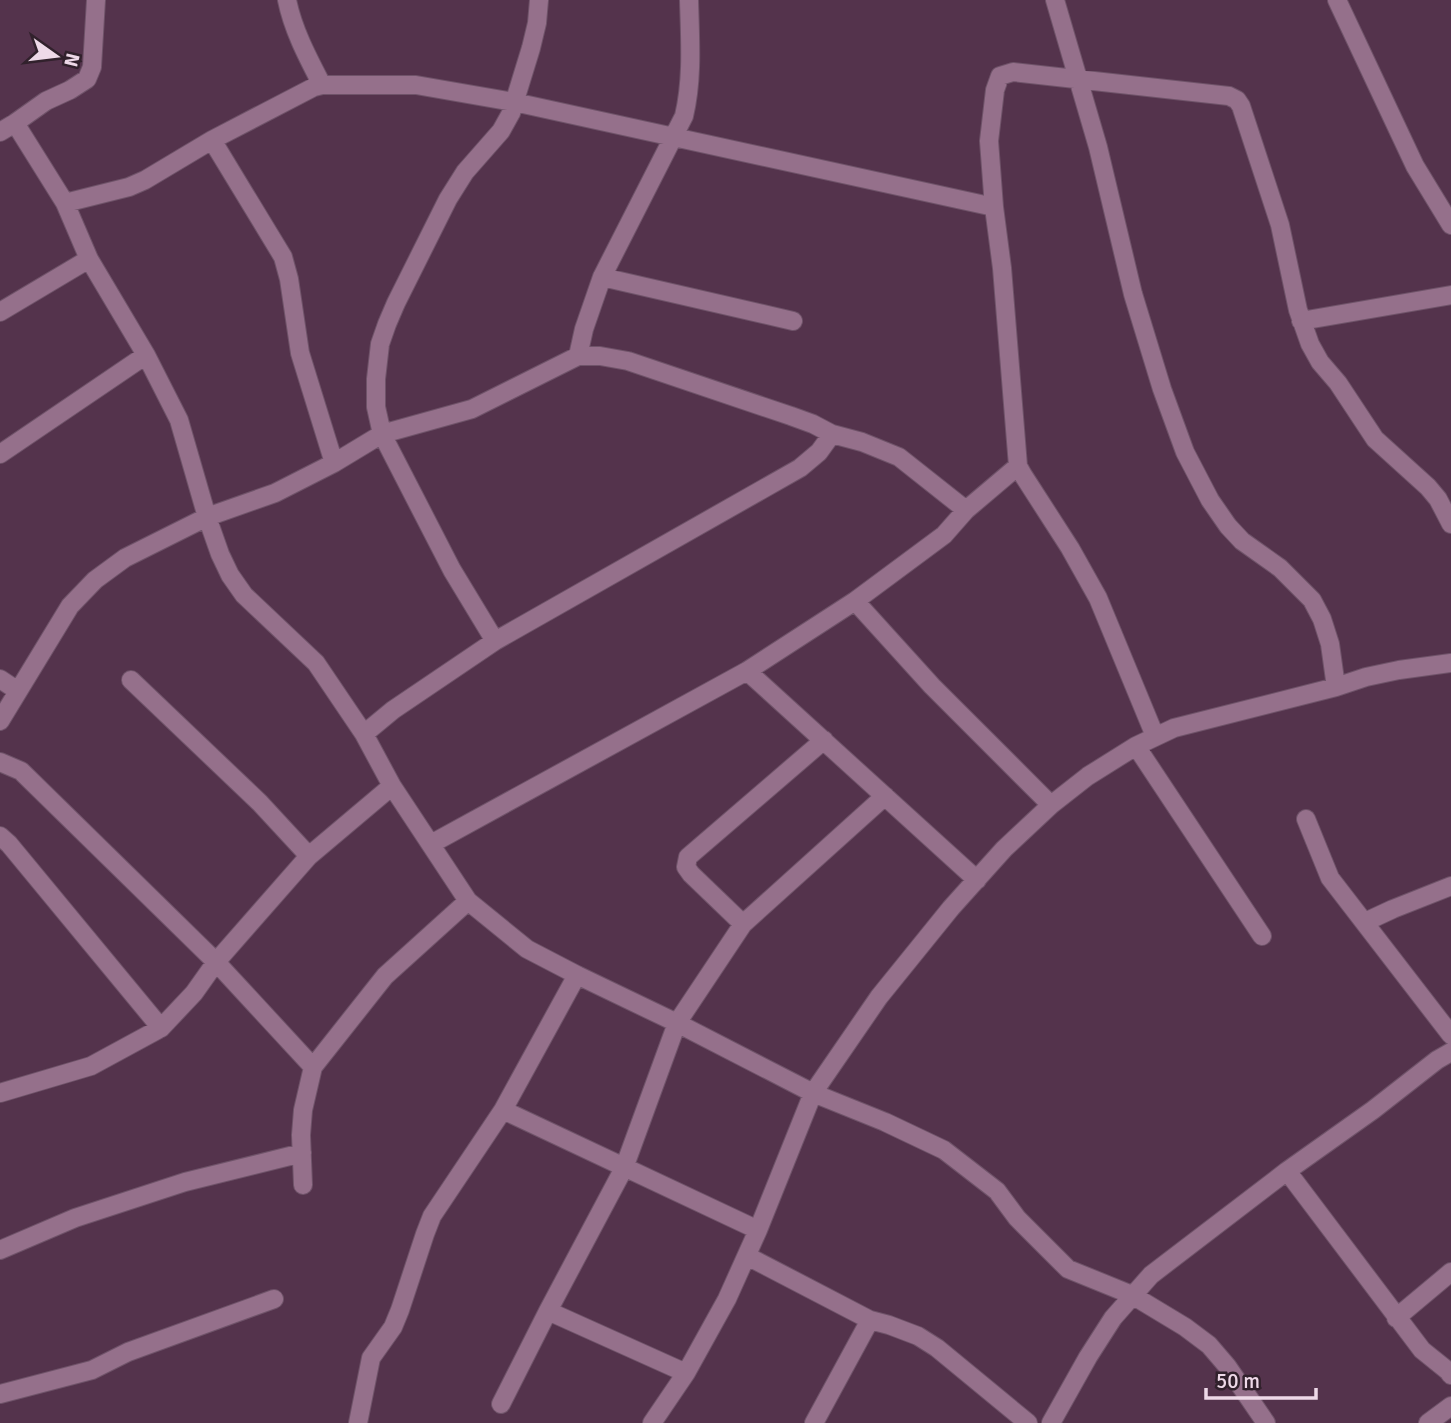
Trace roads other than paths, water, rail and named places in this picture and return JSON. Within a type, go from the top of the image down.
[{"type":"street","points":[[96,0],[92,67],[87,79],[46,101],[8,128],[65,203],[89,259],[146,355],[179,420],[207,517],[230,575],[244,595],[316,663],[364,734],[392,786],[468,901],[527,949],[813,1093],[885,1122],[944,1150],[997,1191],[1017,1217],[1068,1269],[1132,1295],[1209,1345],[1227,1366],[1266,1423]]},
{"type":"street","points":[[287,0],[304,51],[322,85]]},
{"type":"street","points":[[495,641],[452,570],[382,434],[376,407],[376,379],[380,344],[387,324],[448,199],[465,172],[500,131],[511,113],[531,48],[539,0]]},
{"type":"street","points":[[578,356],[584,329],[602,277],[684,116],[689,98],[691,72],[689,0]]},
{"type":"street","points":[[1055,0],[1098,147],[1133,294],[1185,452],[1210,500],[1228,526],[1242,541],[1280,568],[1312,600],[1330,644],[1336,687]]},
{"type":"street","points":[[1337,0],[1410,156],[1451,225]]},
{"type":"street","points":[[1155,736],[1098,598],[1018,466],[989,141],[995,90],[1000,76],[1013,72],[1078,78],[1229,96],[1237,100],[1280,225],[1301,321],[1310,344],[1375,439],[1428,487],[1438,499],[1451,524]]},
{"type":"street","points":[[65,203],[129,187],[145,180],[212,140],[314,87],[416,85],[514,102],[994,207]]},
{"type":"street","points":[[212,140],[284,257],[300,353],[334,463]]},
{"type":"street","points":[[0,312],[89,259]]},
{"type":"street","points":[[602,277],[793,321]]},
{"type":"street","points":[[1301,321],[1451,295]]},
{"type":"street","points":[[0,454],[146,355]]},
{"type":"street","points":[[0,721],[70,606],[95,580],[125,558],[207,517],[275,493],[334,463],[382,434],[472,409],[578,356],[628,360],[813,424],[832,435],[862,442],[899,457],[966,510]]},
{"type":"street","points":[[364,734],[393,710],[495,641],[800,468],[819,452],[832,435]]},
{"type":"street","points":[[431,844],[747,671],[855,601],[944,535],[966,510],[1018,466]]},
{"type":"street","points":[[855,601],[932,687],[1051,805]]},
{"type":"street","points":[[652,1423],[686,1373],[727,1299],[813,1093],[879,997],[951,908],[1004,849],[1051,805],[1088,776],[1155,736],[1186,724],[1336,687],[1377,674],[1451,663]]},
{"type":"street","points":[[747,671],[977,880]]},
{"type":"street","points":[[0,679],[18,691]]},
{"type":"street","points":[[131,680],[260,803],[309,856]]},
{"type":"street","points":[[743,924],[691,874],[686,866],[688,857],[824,740]]},
{"type":"street","points":[[1136,746],[1262,936]]},
{"type":"street","points":[[0,762],[21,771],[216,962],[313,1067]]},
{"type":"street","points":[[0,1093],[91,1066],[161,1028],[194,993],[216,962],[309,856],[392,786]]},
{"type":"street","points":[[501,1404],[624,1168],[677,1023],[743,924],[886,796]]},
{"type":"street","points":[[1306,819],[1329,878],[1451,1035]]},
{"type":"street","points":[[0,836],[161,1028]]},
{"type":"street","points":[[1365,922],[1451,886]]},
{"type":"street","points":[[303,1185],[303,1110],[313,1067],[385,976],[468,901]]},
{"type":"street","points":[[358,1423],[371,1358],[393,1327],[401,1310],[432,1216],[503,1110],[577,975]]},
{"type":"street","points":[[1051,1423],[1113,1318],[1151,1276],[1287,1171],[1451,1052]]},
{"type":"street","points":[[503,1110],[758,1230]]},
{"type":"street","points":[[0,1250],[87,1214],[185,1182],[302,1153]]},
{"type":"street","points":[[1287,1171],[1396,1318],[1422,1350],[1451,1375]]},
{"type":"street","points":[[747,1256],[870,1320],[918,1336],[937,1348],[1028,1423]]},
{"type":"street","points":[[1396,1318],[1451,1272]]},
{"type":"street","points":[[0,1394],[92,1370],[128,1352],[274,1299]]},
{"type":"street","points":[[548,1311],[686,1373]]},
{"type":"street","points":[[814,1423],[870,1320]]},
{"type":"street","points":[[1428,1423],[1451,1406]]}]
